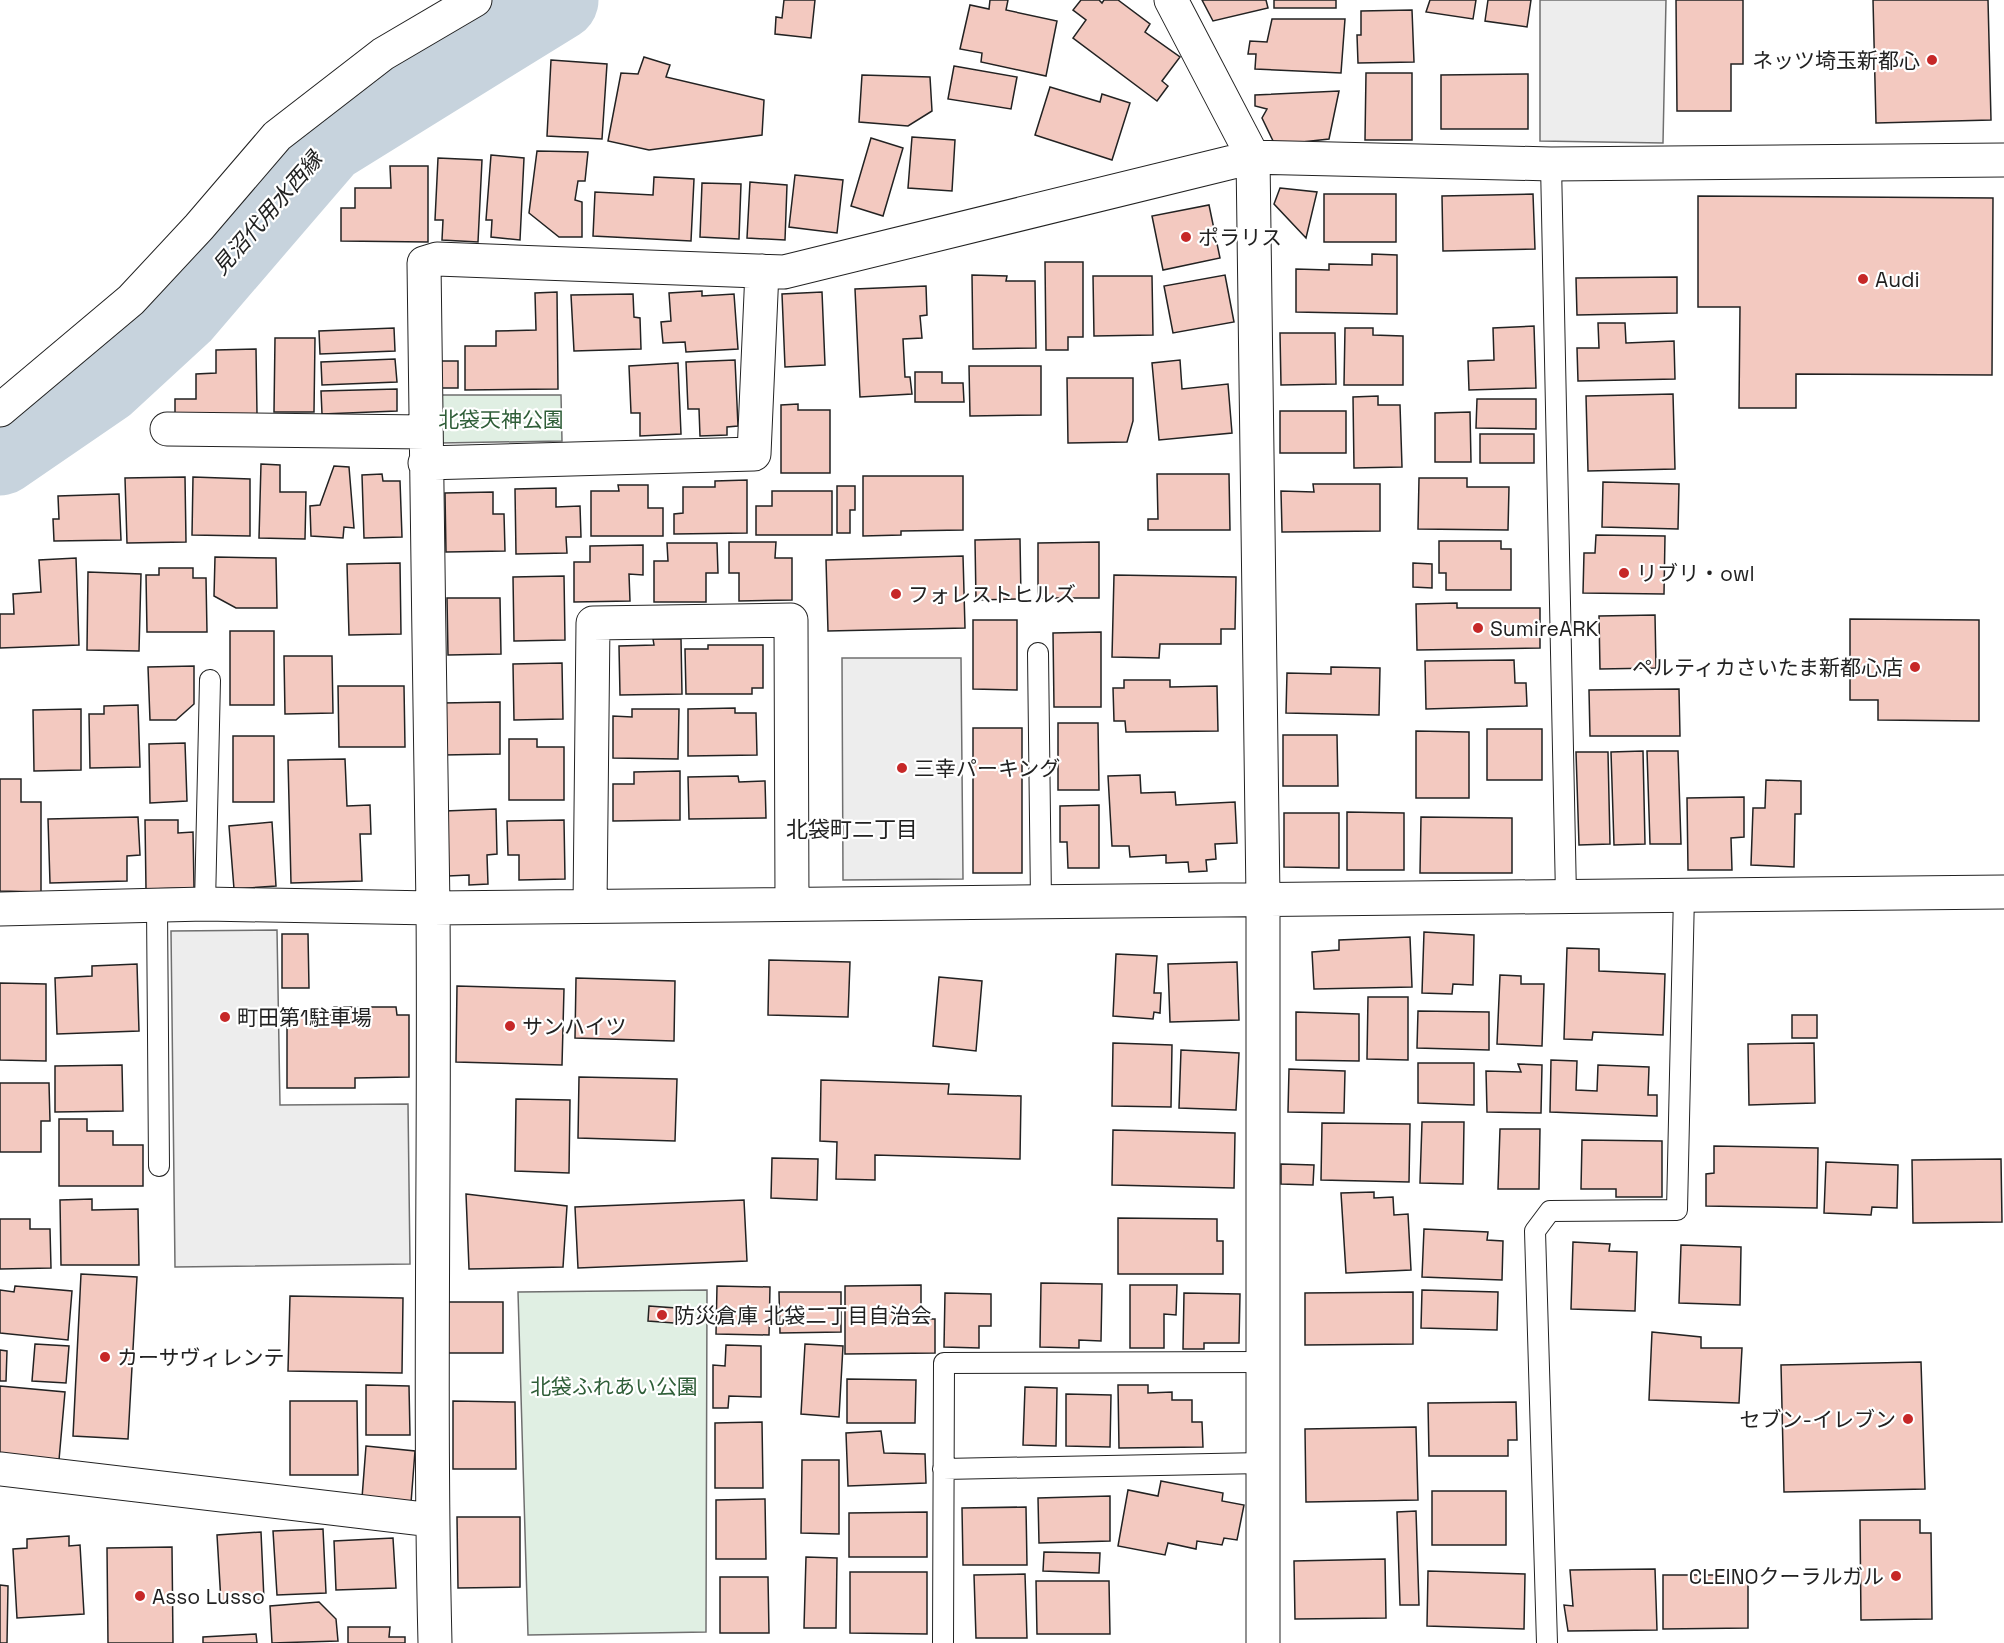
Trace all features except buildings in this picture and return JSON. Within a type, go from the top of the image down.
[{"type":"street","points":[[0,410],[132,300],[199,228],[277,136],[383,54],[475,0]]},
{"type":"street","points":[[1171,0],[1253,157],[1263,898],[1263,1643]]},
{"type":"street","points":[[435,1643],[432,1520],[433,908],[424,263],[437,259],[784,272],[1253,157],[1551,164],[2004,160]]},
{"type":"street","points":[[167,429],[425,448],[754,454],[762,271]]},
{"type":"street","points":[[590,906],[592,623],[791,620],[792,903]]},
{"type":"street","points":[[0,909],[205,904],[433,908],[2004,892]]},
{"type":"street","points":[[0,1469],[432,1520]]},
{"type":"lane","points":[[1551,164],[1566,896]]},
{"type":"lane","points":[[1038,653],[1041,901]]},
{"type":"lane","points":[[205,904],[210,680]]},
{"type":"lane","points":[[1547,1643],[1535,1231],[1550,1211],[1677,1210],[1684,894]]},
{"type":"lane","points":[[157,906],[159,1166]]},
{"type":"lane","points":[[943,1643],[944,1363],[1263,1362]]},
{"type":"lane","points":[[943,1469],[1263,1463]]},
{"type":"green space","name":"北袋天神公園","points":[[439,395],[561,395],[562,441],[440,443]]},
{"type":"green space","name":"北袋ふれあい公園","points":[[707,1290],[706,1632],[528,1635],[518,1292]]},
{"type":"shaded area","points":[[1540,0],[1666,0],[1663,143],[1540,141]]},
{"type":"shaded area","name":"三幸パーキング","points":[[842,658],[961,658],[963,879],[843,880]]},
{"type":"shaded area","name":"町田第1駐車場","points":[[277,930],[280,1105],[408,1104],[410,1264],[175,1267],[171,931]]},
{"type":"waterway","name":"見沼代用水西縁","points":[[0,455],[105,383],[181,313],[327,143],[558,0]]},
{"type":"place","name":"ネッツ埼玉新都心","points":[[1932,60]]},
{"type":"place","name":"ポラリス","points":[[1186,237]]},
{"type":"place","name":"Audi","points":[[1863,279]]},
{"type":"place","name":"リブリ・owl","points":[[1624,573]]},
{"type":"place","name":"フォレストヒルズ","points":[[896,594]]},
{"type":"place","name":"SumireARK","points":[[1478,628]]},
{"type":"place","name":"ペルティカさいたま新都心店","points":[[1915,667]]},
{"type":"place","name":"三幸パーキング","points":[[902,768]]},
{"type":"place","name":"町田第1駐車場","points":[[225,1017]]},
{"type":"place","name":"サンハイツ","points":[[510,1026]]},
{"type":"place","name":"防災倉庫 北袋二丁目自治会","points":[[662,1315]]},
{"type":"place","name":"カーサヴィレンテ","points":[[105,1357]]},
{"type":"place","name":"セブン-イレブン","points":[[1908,1419]]},
{"type":"place","name":"CLEINOクーラルガル","points":[[1896,1576]]},
{"type":"place","name":"Asso Lusso","points":[[140,1596]]},
{"type":"district","name":"北袋町二丁目","points":[[852,829]]}]
